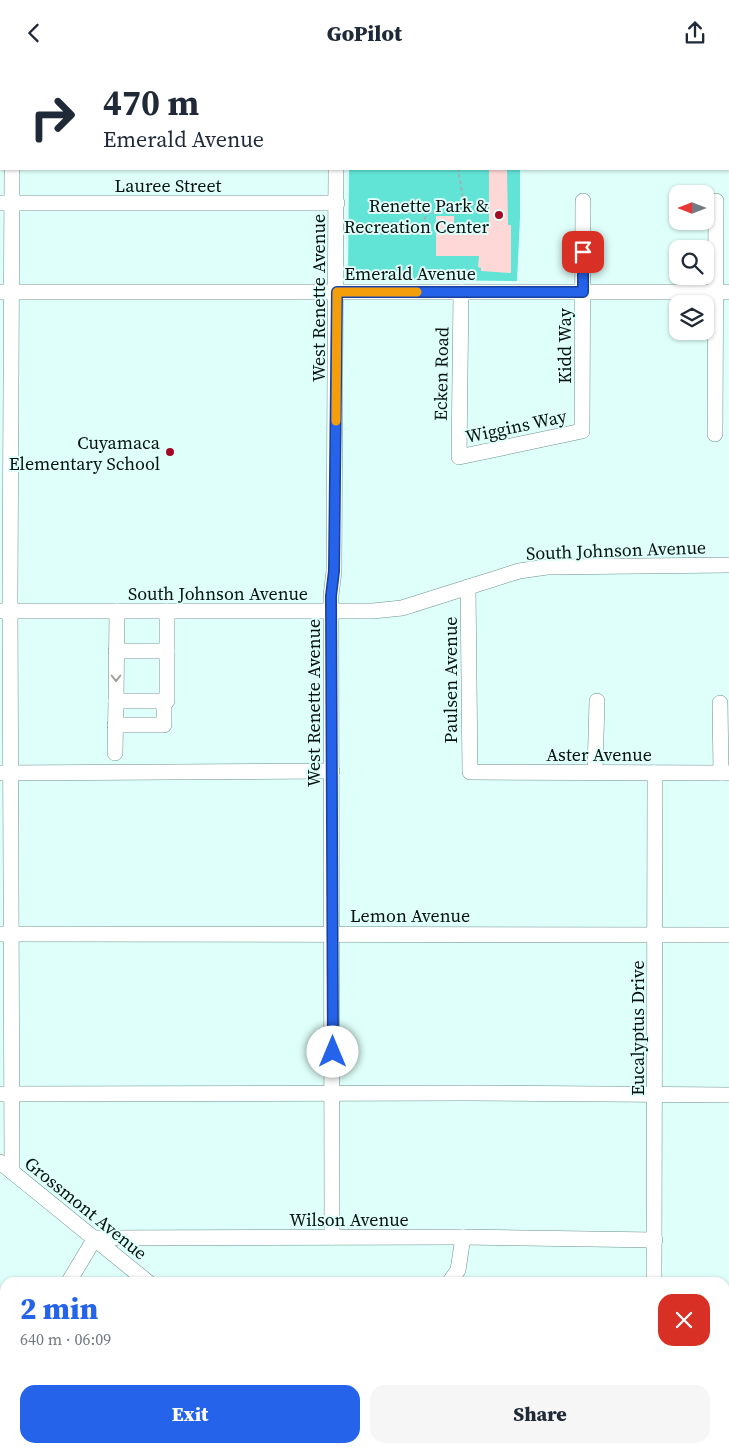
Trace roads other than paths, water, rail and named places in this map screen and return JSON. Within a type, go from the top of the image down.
[{"type":"street","points":[[6,1167],[6,203],[12,170]]},
{"type":"street","name":"West Renette Avenue","points":[[332,1237],[331,612],[334,571],[337,292],[336,170]]},
{"type":"street","name":"Kidd Way","points":[[582,431],[583,201]]},
{"type":"street","points":[[715,434],[722,292],[716,201]]},
{"type":"street","name":"Lauree Street","points":[[6,203],[337,203]]},
{"type":"street","name":"Emerald Avenue","points":[[6,292],[722,292]]},
{"type":"street","name":"Ecken Road","points":[[459,457],[461,292]]},
{"type":"street","name":"Wiggins Way","points":[[459,457],[582,431]]},
{"type":"street","name":"South Johnson Avenue","points":[[5,611],[373,611],[402,608],[518,571],[547,567],[729,565]]},
{"type":"street","name":"Paulsen Avenue","points":[[468,587],[470,772]]},
{"type":"street","points":[[115,753],[116,611]]},
{"type":"street","points":[[115,725],[164,725],[168,611]]},
{"type":"street","points":[[116,651],[167,651]]},
{"type":"street","points":[[116,701],[164,701]]},
{"type":"street","points":[[595,773],[597,701]]},
{"type":"street","points":[[720,703],[725,773]]},
{"type":"street","points":[[5,773],[332,771]]},
{"type":"street","name":"Aster Avenue","points":[[470,772],[725,773]]},
{"type":"street","name":"Eucalyptus Drive","points":[[654,1277],[655,773]]},
{"type":"street","name":"Lemon Avenue","points":[[6,934],[729,935]]},
{"type":"street","points":[[6,1094],[729,1095]]},
{"type":"street","name":"Grossmont Avenue","points":[[6,1167],[142,1277]]},
{"type":"street","points":[[453,1277],[458,1270],[463,1237]]},
{"type":"street","name":"Wilson Avenue","points":[[94,1238],[463,1237],[655,1240]]},
{"type":"street","points":[[71,1277],[94,1238]]},
{"type":"place","name":"Renette Park & Recreation Center","points":[[499,215]]},
{"type":"place","name":"Cuyamaca Elementary School","points":[[170,452]]}]
